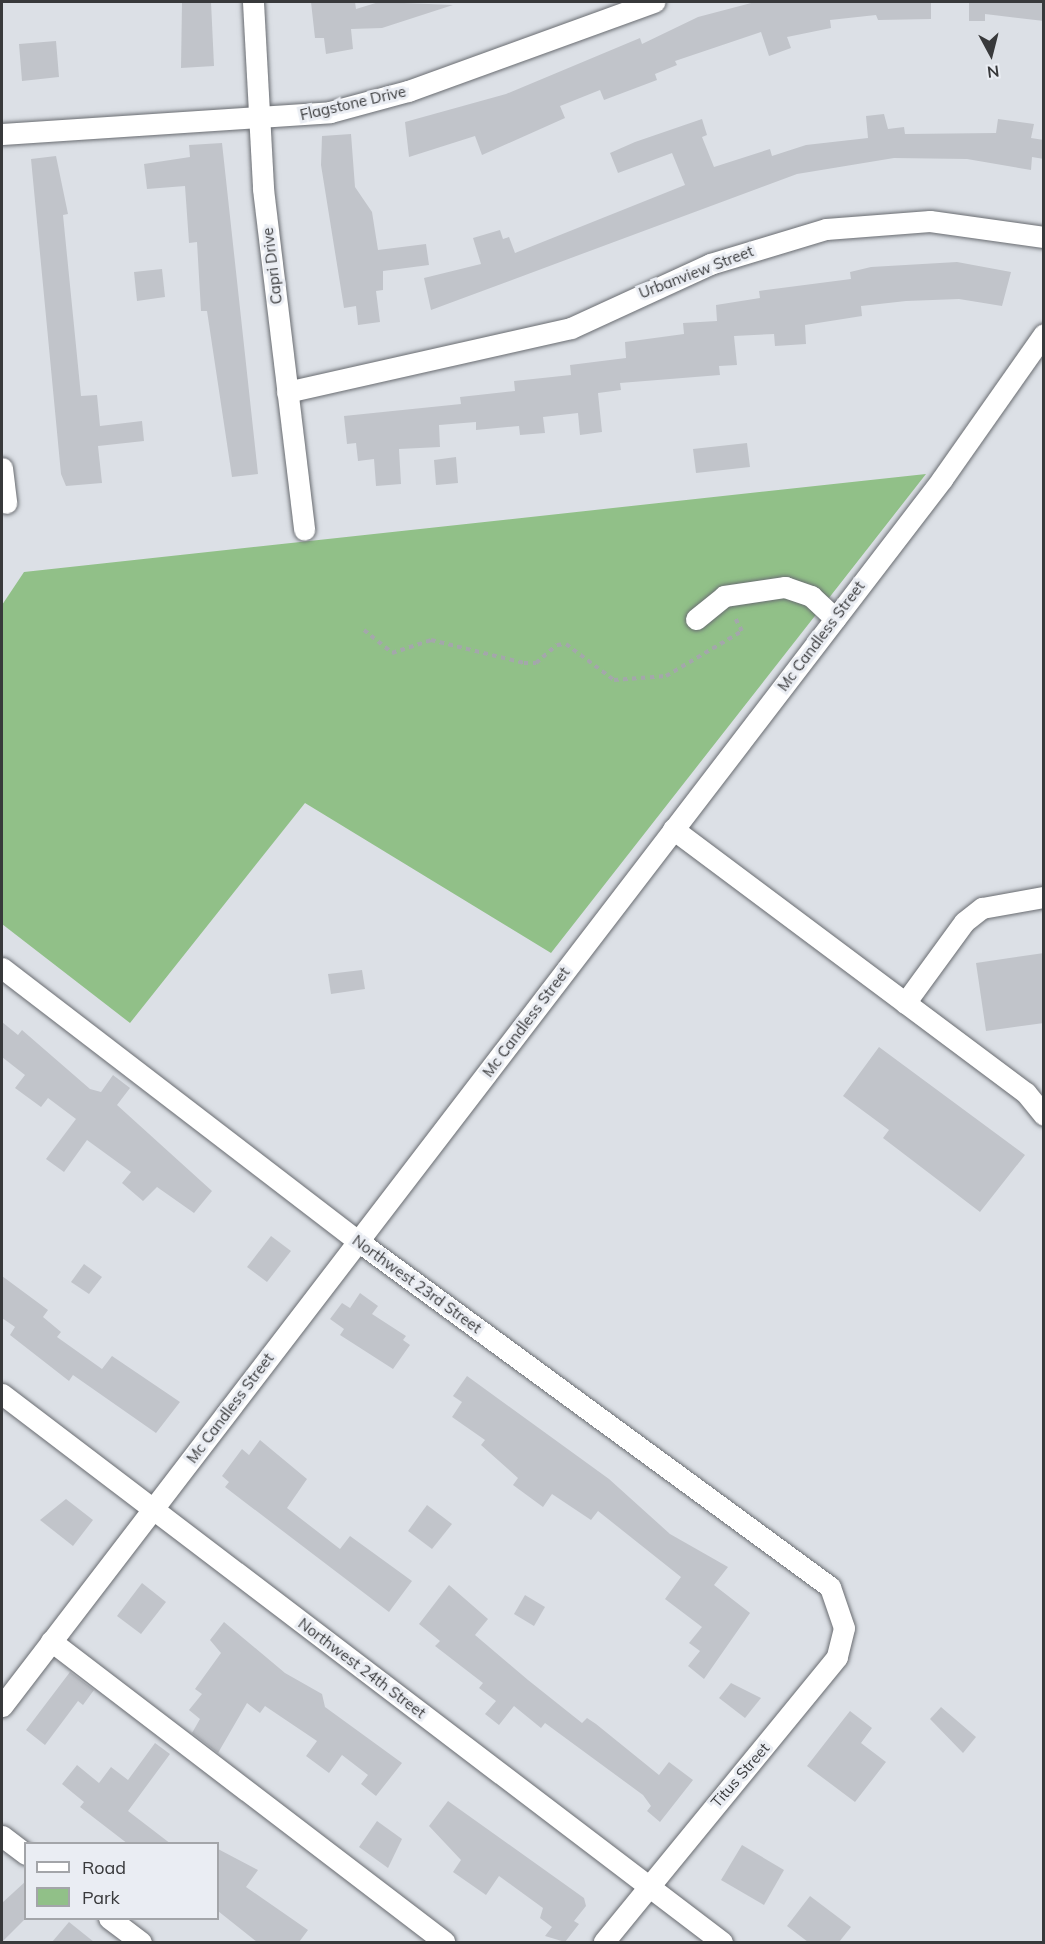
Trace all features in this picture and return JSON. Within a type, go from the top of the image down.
[{"type":"street","name":"Capri Drive","points":[[253,2],[259,119],[287,392],[304,530]]},
{"type":"street","name":"Flagstone Drive","points":[[2,134],[259,119],[330,112],[408,92],[654,2]]},
{"type":"street","name":"Urbanview Street","points":[[287,392],[571,328],[710,264],[826,229],[930,221],[1044,237]]},
{"type":"street","name":"Mc Candless Street","points":[[2,1706],[835,618],[1044,334]]},
{"type":"street","points":[[2,468],[6,503]]},
{"type":"street","points":[[696,619],[724,596],[785,587],[811,596],[835,618]]},
{"type":"street","points":[[673,829],[1026,1094],[1044,1115]]},
{"type":"street","points":[[905,1003],[964,922],[982,908],[1044,897]]},
{"type":"street","name":"Northwest 23rd Street","points":[[2,968],[358,1241],[835,1596]]},
{"type":"street","name":"Northwest 24th Street","points":[[2,1394],[722,1942]]},
{"type":"street","name":"Titus Street","points":[[604,1942],[837,1657],[844,1628],[835,1596]]},
{"type":"street","points":[[51,1641],[444,1942]]},
{"type":"street","points":[[2,1836],[24,1852]]},
{"type":"street","points":[[112,1920],[141,1942]]},
{"type":"path","points":[[364,630],[392,653],[431,640],[524,663],[536,663],[557,645],[566,644],[614,680],[666,676],[742,631],[724,596]]},
{"type":"green space","points":[[926,474],[551,953],[305,803],[130,1023],[2,924],[2,605],[24,572]]},
{"type":"building","points":[[182,2],[211,2],[214,66],[181,68]]},
{"type":"building","points":[[311,2],[355,2],[356,9],[379,2],[453,5],[382,28],[351,29],[353,49],[326,54],[324,38],[315,38]]},
{"type":"building","points":[[755,2],[931,2],[931,19],[878,20],[876,15],[830,20],[831,28],[787,37],[791,48],[769,56],[761,32],[675,61],[677,65],[655,74],[657,80],[604,100],[600,90],[560,106],[565,118],[482,155],[475,136],[409,157],[405,122],[506,94],[640,38],[642,44],[698,17]]},
{"type":"building","points":[[969,2],[1044,2],[1044,21],[985,14],[985,21],[969,21]]},
{"type":"building","points":[[56,41],[59,77],[22,81],[19,44]]},
{"type":"building","points":[[884,114],[888,129],[904,127],[905,134],[996,133],[998,119],[1034,124],[1031,138],[1044,140],[1044,159],[1032,157],[1031,170],[967,159],[894,158],[797,174],[431,310],[424,278],[481,264],[473,238],[500,230],[503,239],[509,237],[515,253],[685,185],[672,153],[618,173],[610,153],[635,142],[702,119],[707,135],[702,137],[714,167],[770,149],[772,156],[806,145],[868,138],[866,116]]},
{"type":"building","points":[[351,134],[355,187],[372,212],[378,250],[426,244],[429,265],[383,271],[383,290],[376,291],[380,322],[358,325],[356,306],[344,308],[321,165],[322,136]]},
{"type":"building","points":[[222,143],[258,474],[232,477],[207,311],[201,311],[197,242],[189,243],[185,186],[147,189],[144,164],[190,157],[189,145]]},
{"type":"building","points":[[56,156],[68,214],[63,215],[81,396],[97,395],[100,426],[142,421],[144,441],[98,446],[102,483],[66,486],[61,474],[31,159]]},
{"type":"building","points":[[957,262],[1011,272],[1002,306],[959,299],[861,306],[862,316],[805,325],[806,344],[775,346],[774,334],[734,336],[737,365],[719,366],[720,375],[620,383],[621,390],[598,393],[602,432],[580,435],[578,413],[543,417],[545,433],[520,435],[519,426],[476,430],[476,422],[439,425],[440,447],[399,449],[401,484],[376,486],[374,459],[358,461],[356,443],[347,444],[344,416],[461,404],[460,397],[515,391],[514,381],[571,375],[570,365],[626,358],[625,342],[684,334],[683,323],[717,321],[716,305],[760,298],[759,291],[851,279],[850,272],[871,267]]},
{"type":"building","points":[[162,269],[165,297],[137,301],[134,272]]},
{"type":"building","points":[[747,443],[750,467],[696,473],[693,449]]},
{"type":"building","points":[[456,457],[458,483],[436,485],[434,460]]},
{"type":"building","points":[[1044,953],[1044,1023],[986,1031],[976,963]]},
{"type":"building","points":[[362,970],[365,989],[331,994],[328,974]]},
{"type":"building","points":[[2,1022],[18,1035],[22,1030],[90,1089],[101,1092],[113,1075],[130,1088],[117,1105],[212,1191],[194,1213],[157,1187],[143,1201],[122,1183],[131,1172],[87,1140],[64,1172],[46,1159],[76,1119],[48,1098],[41,1107],[15,1088],[25,1075],[2,1057]]},
{"type":"building","points":[[879,1047],[1025,1155],[980,1212],[883,1138],[889,1130],[843,1096]]},
{"type":"building","points":[[271,1236],[291,1251],[267,1282],[247,1267]]},
{"type":"building","points":[[84,1264],[102,1277],[89,1294],[71,1282]]},
{"type":"building","points":[[2,1276],[48,1310],[43,1317],[61,1332],[57,1337],[102,1369],[112,1356],[180,1402],[156,1433],[73,1375],[69,1381],[10,1335],[15,1327],[2,1318]]},
{"type":"building","points":[[360,1293],[378,1306],[372,1314],[406,1336],[403,1340],[410,1345],[393,1369],[340,1335],[344,1329],[330,1319],[342,1303],[350,1308]]},
{"type":"building","points":[[467,1376],[609,1479],[670,1534],[728,1567],[714,1585],[750,1613],[704,1679],[688,1666],[700,1651],[689,1643],[702,1627],[665,1599],[681,1577],[598,1511],[591,1520],[552,1494],[543,1507],[513,1485],[518,1478],[481,1445],[485,1440],[452,1417],[462,1402],[453,1396]]},
{"type":"building","points":[[260,1440],[307,1479],[287,1508],[340,1549],[350,1536],[412,1581],[389,1612],[225,1487],[229,1482],[222,1476],[242,1449],[249,1455]]},
{"type":"building","points":[[66,1499],[93,1520],[73,1546],[40,1520]]},
{"type":"building","points":[[427,1505],[452,1524],[432,1549],[408,1531]]},
{"type":"building","points":[[142,1583],[166,1602],[141,1634],[117,1616]]},
{"type":"building","points":[[449,1585],[488,1619],[475,1635],[528,1680],[582,1723],[587,1718],[596,1724],[659,1775],[669,1762],[693,1780],[660,1822],[647,1811],[651,1806],[643,1795],[545,1723],[541,1728],[514,1706],[499,1725],[485,1714],[496,1701],[479,1688],[483,1683],[435,1646],[440,1641],[419,1624]]},
{"type":"building","points":[[525,1595],[545,1607],[534,1626],[514,1614]]},
{"type":"building","points":[[224,1622],[285,1673],[322,1694],[325,1707],[402,1763],[376,1796],[361,1784],[368,1775],[342,1755],[329,1773],[306,1756],[317,1741],[265,1706],[260,1713],[247,1703],[218,1753],[192,1733],[200,1719],[189,1710],[202,1694],[195,1689],[221,1653],[210,1640]]},
{"type":"building","points":[[70,1672],[94,1690],[83,1705],[78,1701],[45,1745],[26,1730]]},
{"type":"building","points":[[731,1683],[761,1698],[745,1718],[719,1698]]},
{"type":"building","points":[[941,1707],[976,1737],[963,1753],[930,1719]]},
{"type":"building","points":[[850,1711],[872,1728],[861,1743],[886,1762],[855,1802],[807,1766]]},
{"type":"building","points":[[155,1743],[170,1754],[128,1811],[168,1842],[125,1842],[80,1807],[84,1802],[62,1784],[77,1765],[99,1783],[111,1767],[128,1780]]},
{"type":"building","points":[[448,1801],[584,1898],[586,1906],[574,1921],[579,1924],[565,1942],[545,1936],[552,1927],[540,1918],[543,1908],[499,1876],[486,1895],[453,1872],[461,1860],[429,1826]]},
{"type":"building","points":[[377,1821],[402,1839],[388,1868],[359,1847]]},
{"type":"building","points":[[742,1845],[784,1870],[764,1905],[721,1880]]},
{"type":"building","points":[[219,1850],[258,1870],[246,1887],[308,1930],[299,1942],[257,1942],[219,1912]]},
{"type":"building","points":[[24,1883],[24,1920],[2,1942],[2,1903]]},
{"type":"building","points":[[810,1896],[851,1927],[839,1942],[808,1942],[787,1926]]},
{"type":"building","points":[[69,1922],[94,1942],[52,1942]]}]
